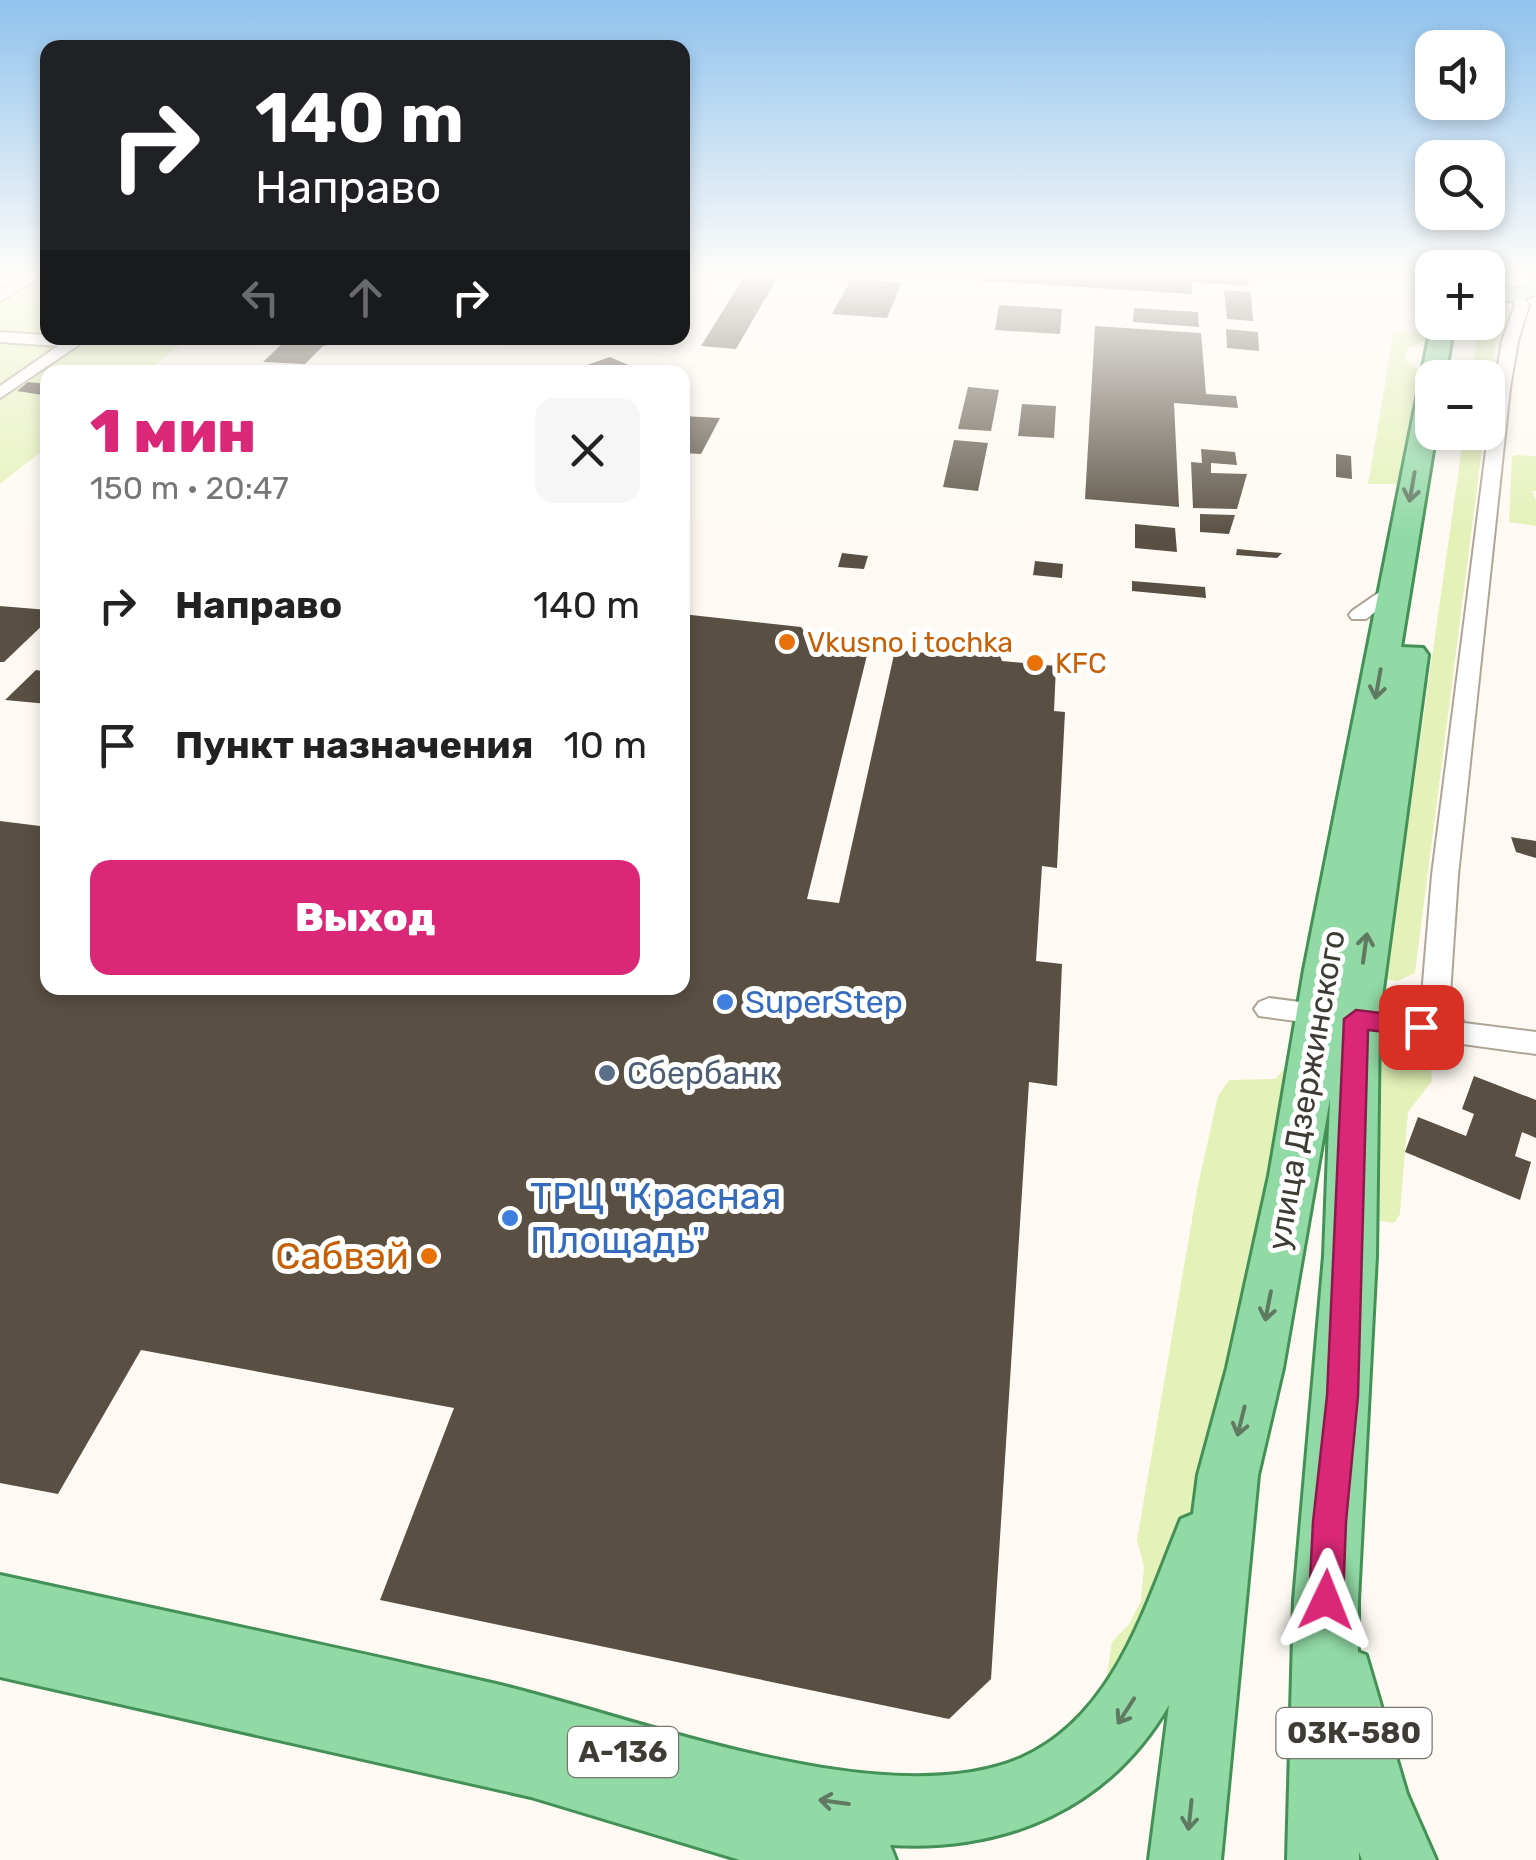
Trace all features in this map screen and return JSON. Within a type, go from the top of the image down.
[{"type":"main road","name":"улица Дзержинского","points":[[1184,1860],[1228,1474],[1255,1368],[1290,1196],[1315,1014],[1436,362]]},
{"type":"main road","name":"улица Дзержинского","points":[[1323,1860],[1326,1600],[1342,1396],[1315,1014],[1406,691],[1418,586],[1442,450]]},
{"type":"main road","name":"А-136","points":[[0,1607],[540,1730],[816,1800],[894,1810],[934,1809],[975,1804],[1053,1779],[1091,1753],[1122,1719],[1172,1625],[1228,1474]]},
{"type":"main road","name":"03К-580","points":[[1326,1600],[1362,1772],[1376,1816],[1400,1860]]},
{"type":"main road","name":"А-136","points":[[0,1644],[531,1762],[860,1860]]},
{"type":"street","points":[[1453,1032],[1436,995],[1445,875],[1506,362]]},
{"type":"street","points":[[0,393],[40,365]]},
{"type":"street","points":[[1360,615],[1394,588]]},
{"type":"street","points":[[1315,1014],[1536,1042]]},
{"type":"green space","points":[[0,362],[158,362],[154,365],[40,365],[40,453],[0,484]]},
{"type":"green space","points":[[1389,362],[1407,362],[1415,368],[1399,484],[1368,484]]},
{"type":"green space","points":[[1462,450],[1482,450],[1415,973],[1397,981],[1386,979]]},
{"type":"green space","points":[[1536,456],[1536,491],[1532,491],[1536,526],[1509,522],[1512,457]]},
{"type":"green space","points":[[1414,1049],[1430,1060],[1432,1081],[1408,1112],[1400,1214],[1394,1223],[1375,1220],[1375,1056],[1385,1050]]},
{"type":"green space","points":[[1289,1064],[1277,1141],[1183,1570],[1104,1694],[1112,1642],[1129,1624],[1141,1601],[1144,1567],[1137,1540],[1198,1185],[1218,1096],[1229,1080],[1275,1079]]},
{"type":"building","points":[[621,362],[628,365],[587,365]]},
{"type":"building","points":[[1093,362],[1203,362],[1206,394],[1236,396],[1238,408],[1174,403],[1179,507],[1085,499]]},
{"type":"building","points":[[28,382],[40,383],[40,395],[17,391]]},
{"type":"building","points":[[968,387],[999,390],[991,431],[958,429]]},
{"type":"building","points":[[1022,404],[1056,406],[1054,438],[1018,436]]},
{"type":"building","points":[[690,416],[720,418],[701,454],[690,453]]},
{"type":"building","points":[[954,440],[988,443],[978,491],[943,487]]},
{"type":"building","points":[[1201,449],[1235,452],[1237,465],[1211,463],[1211,473],[1247,474],[1237,509],[1193,508],[1191,462],[1202,463]]},
{"type":"building","points":[[1336,454],[1351,456],[1352,479],[1336,477]]},
{"type":"building","points":[[1200,514],[1235,515],[1229,534],[1200,532]]},
{"type":"building","points":[[1135,524],[1175,528],[1177,552],[1135,548]]},
{"type":"building","points":[[1237,549],[1282,553],[1277,558],[1236,555]]},
{"type":"building","points":[[842,553],[868,556],[864,569],[838,567]]},
{"type":"building","points":[[1035,561],[1063,564],[1062,578],[1033,575]]},
{"type":"building","points":[[1132,581],[1205,587],[1206,598],[1132,591]]},
{"type":"building","points":[[0,606],[40,609],[40,628],[0,662]]},
{"type":"building","name":"ТРЦ \"Красная Площадь\"","points":[[690,615],[801,627],[812,641],[869,647],[807,899],[839,903],[895,650],[957,656],[974,647],[999,653],[1002,661],[1056,666],[1054,711],[1065,712],[1057,868],[1042,866],[1036,961],[1062,964],[1057,1086],[1029,1082],[991,1679],[949,1719],[380,1600],[454,1408],[141,1350],[58,1494],[0,1483],[0,821],[40,826],[40,995],[690,995]]},
{"type":"building","points":[[36,670],[40,671],[40,703],[5,700]]},
{"type":"building","points":[[1511,837],[1536,841],[1536,858],[1516,852]]},
{"type":"building","points":[[1474,1076],[1536,1100],[1536,1138],[1522,1132],[1515,1156],[1531,1162],[1520,1200],[1405,1152],[1418,1117],[1466,1136],[1474,1114],[1462,1109]]},
{"type":"place","name":"Vkusno i tochka","points":[[787,642]]},
{"type":"place","name":"KFC","points":[[1035,663]]},
{"type":"place","name":"SuperStep","points":[[725,1002]]},
{"type":"place","name":"Сбербанк","points":[[607,1073]]},
{"type":"place","name":"ТРЦ \"Красная Площадь\"","points":[[510,1218]]},
{"type":"place","name":"Сабвэй","points":[[429,1256]]},
{"type":"route","points":[[1326,1600],[1350,1256],[1356,1019],[1421,1027]]}]
